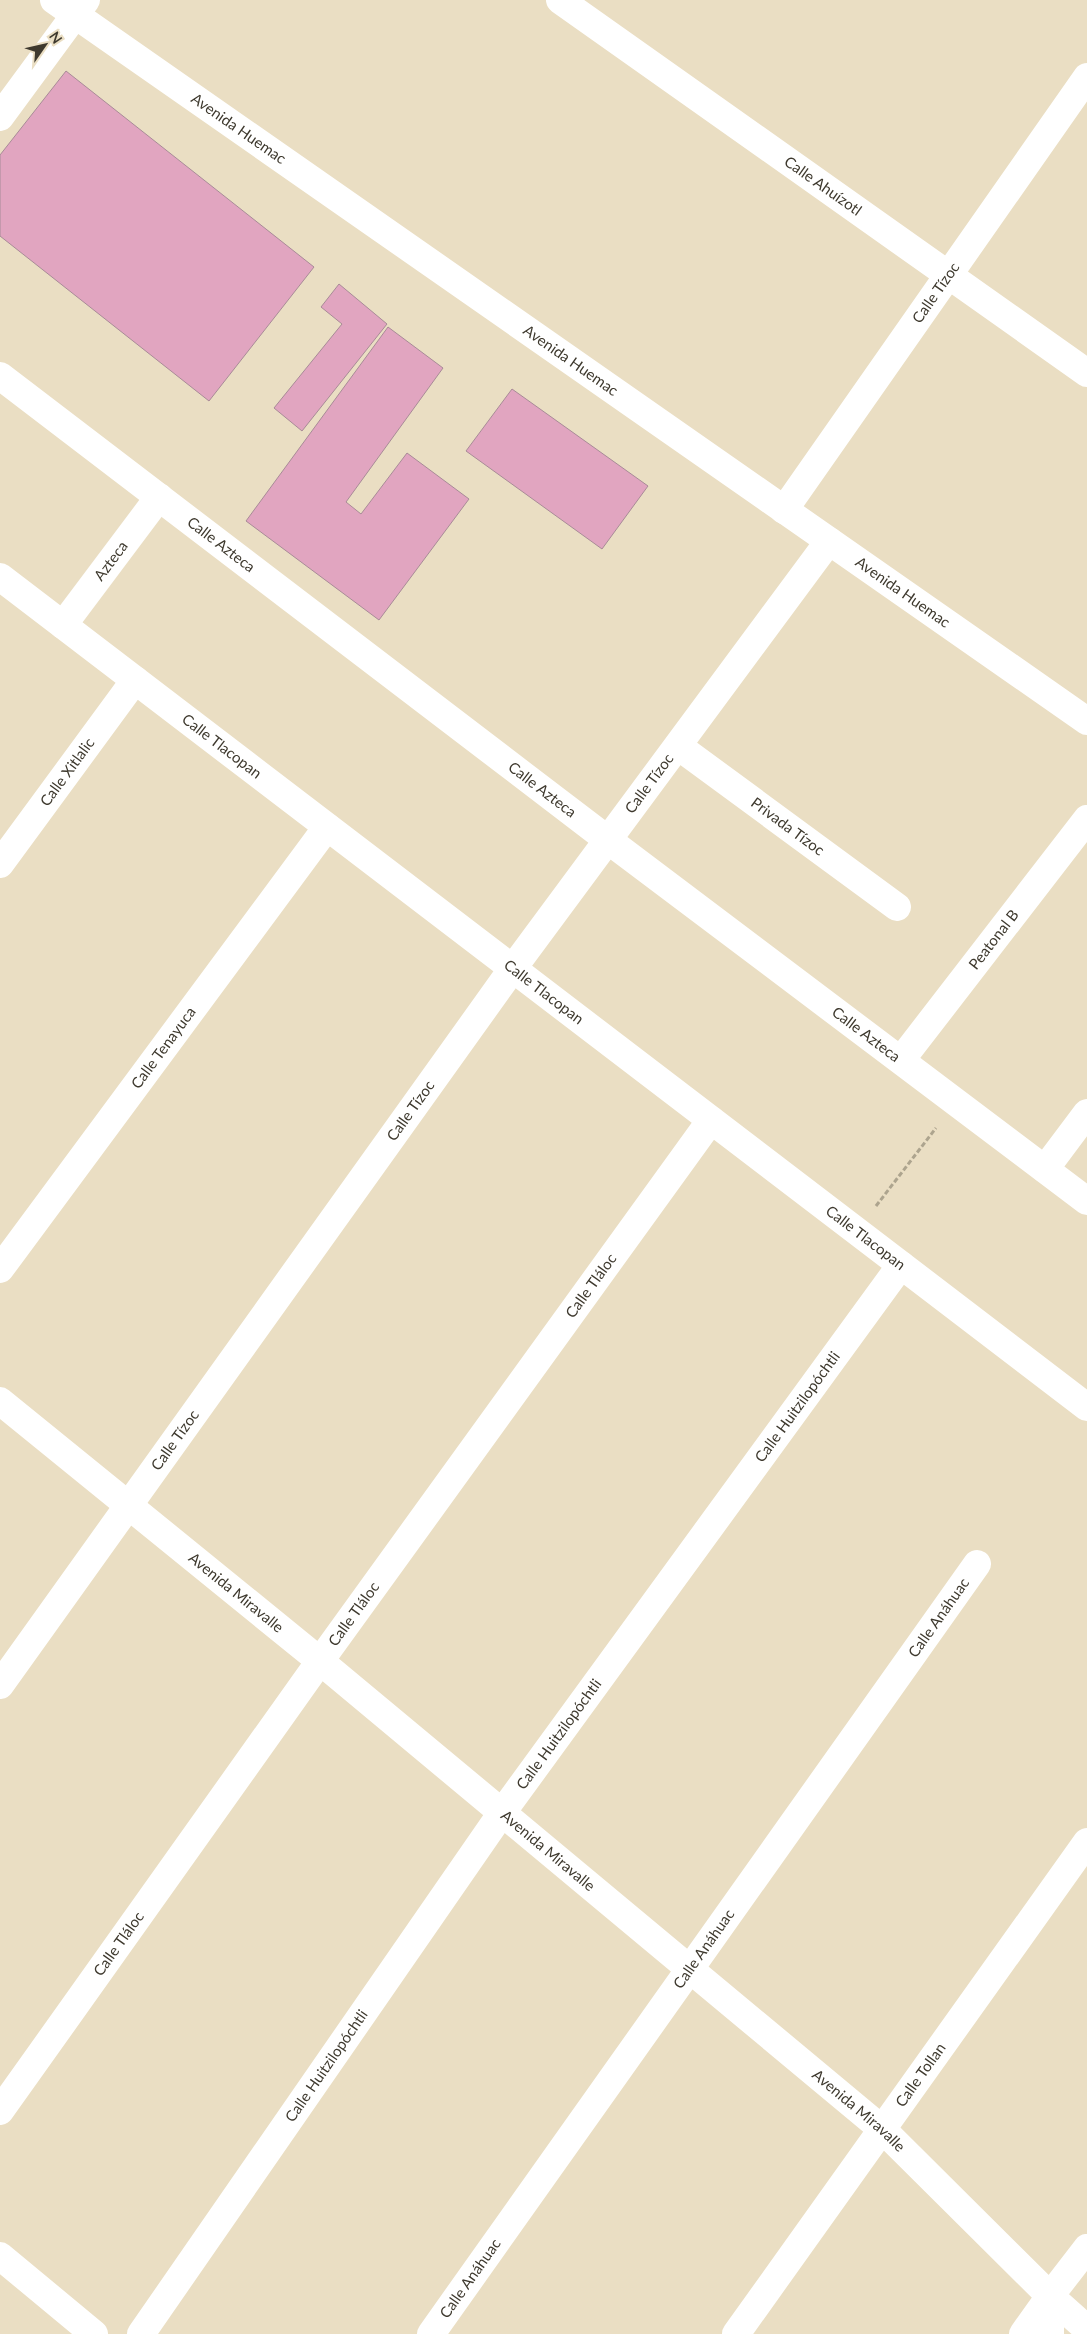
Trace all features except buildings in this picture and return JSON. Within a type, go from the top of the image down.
[{"type":"street","name":"Calle Ahuízotl","points":[[560,0],[1087,373]]},
{"type":"street","points":[[0,117],[72,5]]},
{"type":"street","name":"Avenida Huemac","points":[[72,5],[784,510],[1087,722]]},
{"type":"street","name":"Calle Tízoc","points":[[784,510],[1087,77]]},
{"type":"street","name":"Calle Azteca","points":[[0,376],[608,840],[1087,1201]]},
{"type":"street","name":"Azteca","points":[[63,625],[159,497]]},
{"type":"street","name":"Calle Tízoc","points":[[0,1685],[512,968],[829,541]]},
{"type":"street","name":"Calle Tlacopan","points":[[0,578],[1087,1407]]},
{"type":"street","name":"Calle Xitlalic","points":[[0,864],[135,680]]},
{"type":"street","name":"Privada Tízoc","points":[[678,746],[897,907]]},
{"type":"street","name":"Peatonal B","points":[[901,1060],[1087,819]]},
{"type":"street","name":"Calle Tenayuca","points":[[0,1269],[326,827]]},
{"type":"street","points":[[1045,1169],[1087,1113]]},
{"type":"street","name":"Calle Tláloc","points":[[0,2112],[320,1661],[711,1120]]},
{"type":"street","name":"Calle Huitzilopóchtli","points":[[141,2334],[501,1814],[901,1265]]},
{"type":"street","name":"Avenida Miravalle","points":[[0,1401],[320,1661],[501,1814],[690,1967],[883,2130],[1050,2296],[1087,2330]]},
{"type":"street","name":"Calle Anáhuac","points":[[432,2334],[977,1564]]},
{"type":"street","name":"Calle Tollan","points":[[736,2334],[1087,1842]]},
{"type":"street","points":[[1023,2334],[1087,2248]]},
{"type":"street","points":[[0,2256],[94,2334]]},
{"type":"street","points":[[1050,2296],[1050,2334]]},
{"type":"path","points":[[857,1231],[956,1102]]}]
